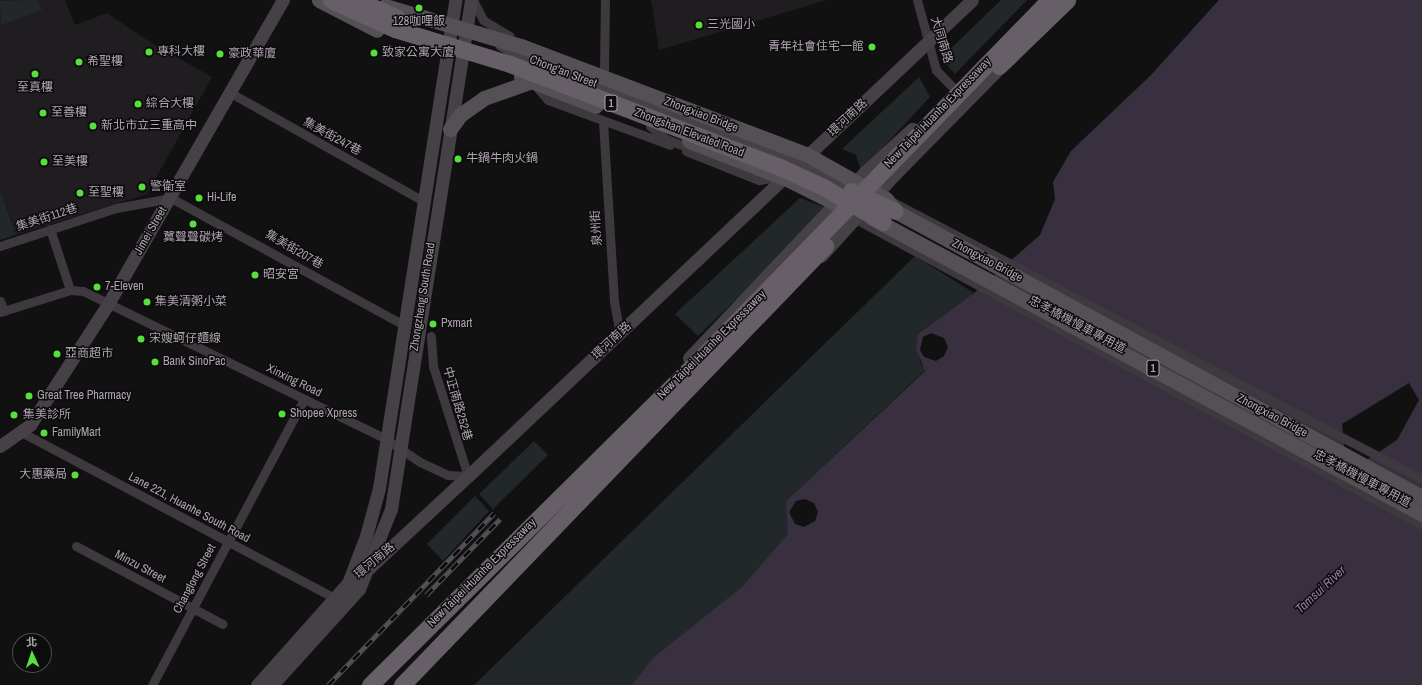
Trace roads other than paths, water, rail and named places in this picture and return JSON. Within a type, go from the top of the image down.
[{"type":"highway","name":"Zhongshan Elevated Road","points":[[331,0],[394,29],[510,64],[782,168],[825,188],[888,211]]},
{"type":"highway","name":"Zhongshan Elevated Road","points":[[356,0],[401,19],[500,48],[788,160],[888,211]]},
{"type":"highway","name":"New Taipei Huanhe Expressaway","points":[[370,685],[702,357],[1049,0]]},
{"type":"highway","name":"New Taipei Huanhe Expressaway","points":[[403,685],[976,89],[1067,0]]},
{"type":"highway","points":[[386,685],[674,394],[858,201],[899,152],[901,140]]},
{"type":"highway","points":[[414,685],[458,627]]},
{"type":"main road","name":"Chong'an Street","points":[[319,0],[375,29],[493,66],[532,82]]},
{"type":"main road","name":"Chong'an Street","points":[[370,0],[450,27],[466,31],[492,34]]},
{"type":"main road","name":"Zhongxiao Bridge","points":[[492,34],[806,154],[888,211],[1422,514]]},
{"type":"main road","name":"Zhongxiao Bridge","points":[[532,82],[888,211],[1422,497]]},
{"type":"main road","points":[[450,129],[460,115],[484,98],[532,82]]},
{"type":"street","name":"Jimei Street","points":[[0,446],[22,433],[108,304],[171,198],[229,92],[283,0]]},
{"type":"street","name":"Zhongzheng South Road","points":[[353,586],[374,512],[455,0]]},
{"type":"street","name":"Zhongzheng South Road","points":[[353,586],[370,567],[391,509],[399,448],[472,0]]},
{"type":"street","name":"Chong'an Street","points":[[472,0],[480,16],[492,34],[536,63],[802,162],[833,177],[858,201]]},
{"type":"street","points":[[604,70],[605,0]]},
{"type":"street","name":"大同南路","points":[[916,0],[936,70],[965,101]]},
{"type":"street","name":"環河南路","points":[[370,567],[790,174],[972,0]]},
{"type":"street","points":[[901,140],[952,87],[1044,0]]},
{"type":"street","points":[[365,685],[673,375],[965,101],[1067,0]]},
{"type":"street","name":"Chong'an Street","points":[[492,34],[604,70],[796,146],[802,162]]},
{"type":"street","name":"Chong'an Street","points":[[493,66],[518,69],[790,174],[826,191],[858,201]]},
{"type":"street","name":"Chong'an Street","points":[[532,82],[548,100],[759,180],[790,174]]},
{"type":"street","name":"集美街247巷","points":[[229,92],[423,202]]},
{"type":"street","name":"泉州街","points":[[603,121],[614,301],[620,334]]},
{"type":"street","points":[[720,165],[737,122]]},
{"type":"street","name":"忠孝橋機慢車專用道","points":[[650,126],[666,139],[784,184],[866,224],[1422,525]]},
{"type":"street","name":"集美街112巷","points":[[0,246],[116,208],[171,198]]},
{"type":"street","name":"集美街207巷","points":[[171,198],[404,325]]},
{"type":"street","points":[[403,685],[858,201]]},
{"type":"street","name":"忠孝橋機慢車專用道","points":[[888,211],[1422,479]]},
{"type":"street","points":[[0,301],[2,312],[70,290],[50,230]]},
{"type":"street","name":"Xinxing Road","points":[[70,290],[83,291],[386,439],[399,448],[448,475],[468,476]]},
{"type":"street","name":"中正南路252巷","points":[[431,336],[433,366],[468,476]]},
{"type":"street","name":"Changlong Street","points":[[152,685],[304,399]]},
{"type":"street","name":"Lane 221, Huanhe South Road","points":[[22,433],[345,604]]},
{"type":"street","name":"Minzu Street","points":[[76,546],[223,624]]},
{"type":"street","points":[[283,683],[345,604],[353,586]]},
{"type":"street","name":"環河南路","points":[[257,685],[334,597],[353,586]]},
{"type":"street","points":[[272,685],[319,631],[345,604]]},
{"type":"water","name":"Tamsui River","points":[[1219,0],[1422,0],[1422,685],[632,685],[653,658],[742,587],[788,534],[786,501],[925,371],[916,349],[918,334],[974,293],[1040,235],[1055,199],[1053,182],[1071,151],[1150,76]],"holes":[[[931,333],[944,338],[948,347],[944,356],[936,361],[924,357],[920,350],[923,337]],[[1409,383],[1419,400],[1397,440],[1347,473],[1342,424]],[[805,499],[814,503],[818,512],[815,521],[804,527],[795,524],[789,512],[796,501]]]},
{"type":"railway","points":[[328,685],[494,513]]},
{"type":"railway","points":[[426,595],[500,519]]},
{"type":"place","name":"128咖哩飯","points":[[419,8]]},
{"type":"place","name":"三光國小","points":[[699,25]]},
{"type":"place","name":"青年社會住宅一館","points":[[872,47]]},
{"type":"place","name":"專科大樓","points":[[149,52]]},
{"type":"place","name":"致家公寓大廈","points":[[374,53]]},
{"type":"place","name":"豪政華廈","points":[[220,54]]},
{"type":"place","name":"希聖樓","points":[[79,62]]},
{"type":"place","name":"至真樓","points":[[35,74]]},
{"type":"place","name":"綜合大樓","points":[[138,104]]},
{"type":"place","name":"至善樓","points":[[43,113]]},
{"type":"place","name":"新北市立三重高中","points":[[93,126]]},
{"type":"place","name":"牛鍋牛肉火鍋","points":[[458,159]]},
{"type":"place","name":"至美樓","points":[[44,162]]},
{"type":"place","name":"警衛室","points":[[142,187]]},
{"type":"place","name":"至聖樓","points":[[80,193]]},
{"type":"place","name":"Hi-Life","points":[[199,198]]},
{"type":"place","name":"冀聲聲碳烤","points":[[193,224]]},
{"type":"place","name":"昭安宮","points":[[255,275]]},
{"type":"place","name":"7-Eleven","points":[[97,287]]},
{"type":"place","name":"集美清粥小菜","points":[[147,302]]},
{"type":"place","name":"Pxmart","points":[[433,324]]},
{"type":"place","name":"宋嫂蚵仔麵線","points":[[141,339]]},
{"type":"place","name":"亞商超市","points":[[57,354]]},
{"type":"place","name":"Bank SinoPac","points":[[155,362]]},
{"type":"place","name":"Great Tree Pharmacy","points":[[29,396]]},
{"type":"place","name":"Shopee Xpress","points":[[282,414]]},
{"type":"place","name":"集美診所","points":[[14,415]]},
{"type":"place","name":"FamilyMart","points":[[44,433]]},
{"type":"place","name":"大惠藥局","points":[[75,475]]}]
